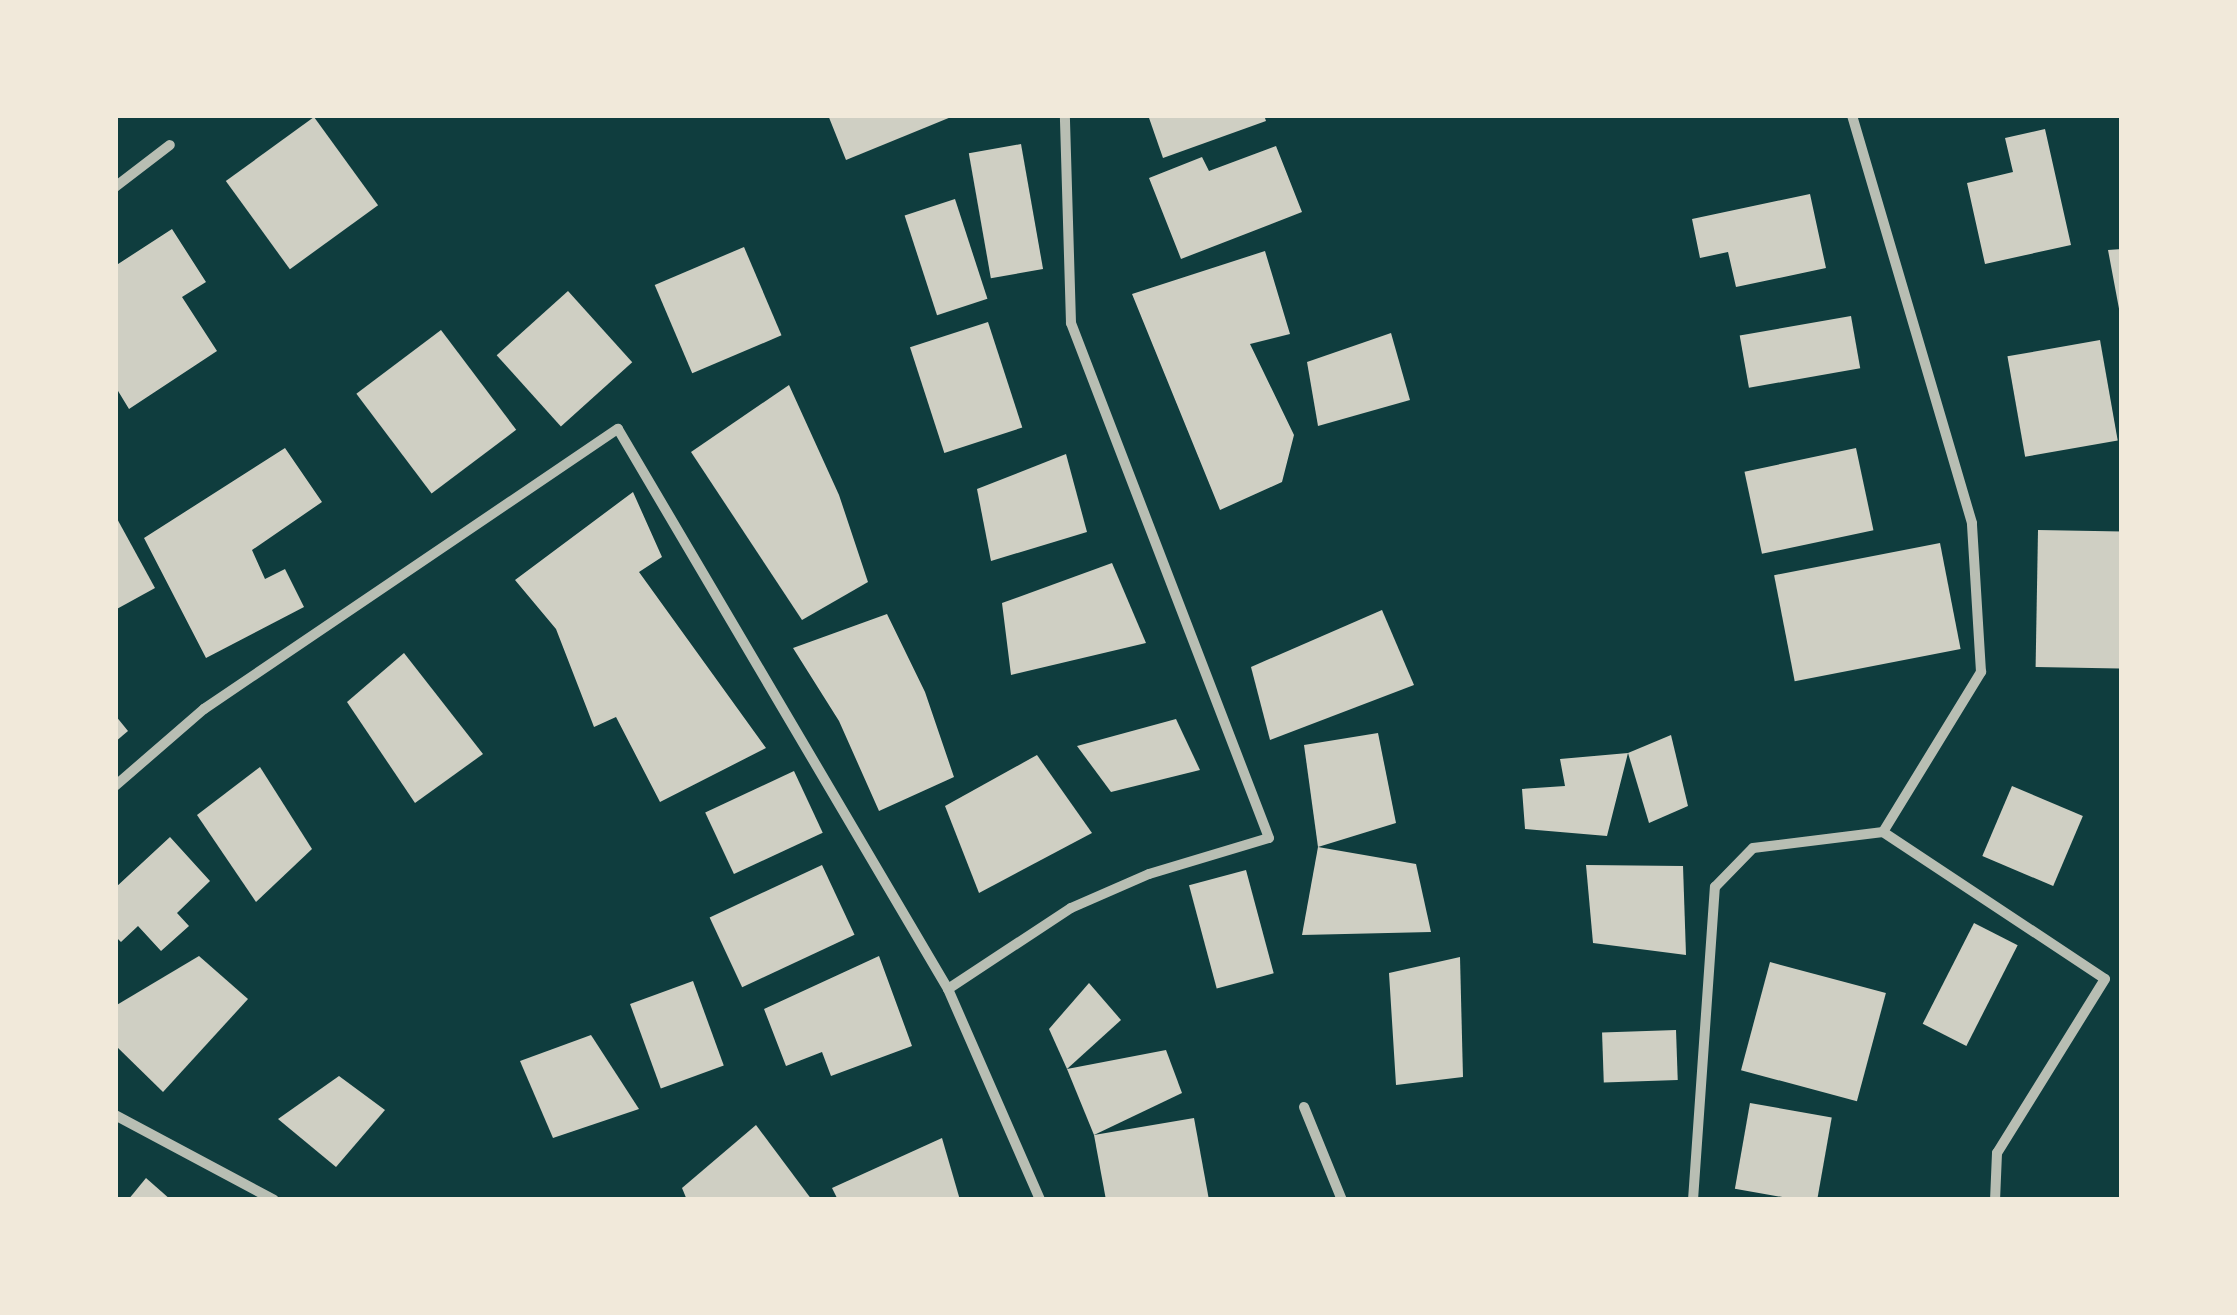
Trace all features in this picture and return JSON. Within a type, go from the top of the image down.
[{"type":"street","points":[[948,989],[1071,908],[1149,874],[1269,838],[1071,323],[1065,115]]},
{"type":"street","points":[[1852,115],[1972,523],[1980,672],[1883,832]]},
{"type":"street","points":[[115,187],[170,145]]},
{"type":"street","points":[[115,786],[204,709],[618,429],[948,989],[1040,1200]]},
{"type":"street","points":[[1693,1200],[1715,887],[1752,848],[1883,832],[2106,978],[1997,1153],[1995,1200]]},
{"type":"street","points":[[1304,1107],[1342,1200]]},
{"type":"street","points":[[115,1116],[274,1200]]},
{"type":"building","points":[[828,115],[956,115],[846,160]]},
{"type":"building","points":[[1148,115],[1264,115],[1266,121],[1163,158]]},
{"type":"building","points":[[314,117],[378,205],[290,269],[226,181]]},
{"type":"building","points":[[2045,129],[2071,245],[1985,264],[1967,183],[2013,172],[2005,138]]},
{"type":"building","points":[[1021,144],[1043,269],[991,278],[969,153]]},
{"type":"building","points":[[1276,146],[1302,212],[1181,259],[1149,178],[1202,157],[1209,171]]},
{"type":"building","points":[[1810,194],[1826,268],[1736,287],[1728,252],[1700,258],[1692,219]]},
{"type":"building","points":[[955,199],[987,299],[937,315],[905,215]]},
{"type":"building","points":[[172,229],[206,282],[182,297],[217,351],[129,409],[115,386],[115,266]]},
{"type":"building","points":[[744,247],[782,335],[692,373],[655,285]]},
{"type":"building","points":[[2122,249],[2122,314],[2120,314],[2108,250]]},
{"type":"building","points":[[1265,251],[1290,334],[1250,344],[1294,435],[1282,482],[1220,510],[1132,294]]},
{"type":"building","points":[[568,291],[632,362],[561,427],[497,355]]},
{"type":"building","points":[[1851,316],[1860,368],[1749,388],[1740,336]]},
{"type":"building","points":[[988,322],[1022,428],[944,453],[910,347]]},
{"type":"building","points":[[441,330],[516,430],[432,494],[356,394]]},
{"type":"building","points":[[1391,333],[1410,400],[1318,426],[1307,362]]},
{"type":"building","points":[[2100,340],[2118,440],[2025,457],[2007,356]]},
{"type":"building","points":[[789,385],[839,495],[868,582],[802,620],[691,452]]},
{"type":"building","points":[[285,448],[322,502],[252,550],[265,579],[285,569],[304,607],[206,658],[144,538]]},
{"type":"building","points":[[1856,448],[1873,530],[1762,554],[1744,472]]},
{"type":"building","points":[[1066,454],[1087,532],[991,561],[977,489]]},
{"type":"building","points":[[633,492],[662,557],[639,572],[766,748],[660,802],[616,717],[594,727],[556,629],[515,580]]},
{"type":"building","points":[[115,515],[155,588],[115,610]]},
{"type":"building","points":[[2038,530],[2122,531],[2120,668],[2036,667]]},
{"type":"building","points":[[1940,543],[1961,649],[1795,681],[1774,575]]},
{"type":"building","points":[[1112,563],[1146,643],[1011,675],[1002,603]]},
{"type":"building","points":[[1382,610],[1414,685],[1270,740],[1251,667]]},
{"type":"building","points":[[887,614],[925,692],[954,777],[879,811],[839,721],[793,648]]},
{"type":"building","points":[[404,653],[483,754],[415,803],[347,702]]},
{"type":"building","points":[[115,715],[128,731],[115,742]]},
{"type":"building","points":[[1176,719],[1200,770],[1111,792],[1077,746]]},
{"type":"building","points":[[1378,733],[1396,823],[1318,847],[1304,745]]},
{"type":"building","points":[[1671,735],[1688,806],[1649,823],[1628,753]]},
{"type":"building","points":[[1628,753],[1607,836],[1525,829],[1522,789],[1565,786],[1560,759]]},
{"type":"building","points":[[1037,755],[1092,833],[979,893],[945,806]]},
{"type":"building","points":[[260,767],[312,849],[256,902],[197,815]]},
{"type":"building","points":[[794,771],[823,833],[734,874],[705,812]]},
{"type":"building","points":[[2012,786],[2083,816],[2053,886],[1982,856]]},
{"type":"building","points":[[170,837],[210,881],[177,913],[189,926],[161,951],[138,926],[121,942],[115,936],[115,888]]},
{"type":"building","points":[[1318,847],[1416,864],[1431,932],[1302,935]]},
{"type":"building","points":[[822,865],[855,935],[742,987],[710,917]]},
{"type":"building","points":[[1586,865],[1683,866],[1686,955],[1593,943]]},
{"type":"building","points":[[1246,870],[1274,973],[1217,989],[1189,885]]},
{"type":"building","points":[[1974,923],[2018,945],[1966,1046],[1923,1024]]},
{"type":"building","points":[[199,956],[248,999],[163,1092],[115,1045],[115,1006]]},
{"type":"building","points":[[879,956],[912,1046],[831,1076],[822,1052],[786,1066],[764,1009]]},
{"type":"building","points":[[1460,957],[1463,1077],[1396,1085],[1389,973]]},
{"type":"building","points":[[1770,962],[1886,993],[1857,1101],[1741,1070]]},
{"type":"building","points":[[693,981],[724,1066],[661,1088],[630,1004]]},
{"type":"building","points":[[1089,983],[1121,1020],[1067,1069],[1049,1029]]},
{"type":"building","points":[[1676,1030],[1678,1080],[1604,1083],[1602,1033]]},
{"type":"building","points":[[591,1035],[639,1109],[553,1138],[520,1061]]},
{"type":"building","points":[[1166,1050],[1182,1093],[1094,1135],[1067,1069]]},
{"type":"building","points":[[339,1076],[385,1110],[336,1167],[278,1119]]},
{"type":"building","points":[[1750,1103],[1832,1117],[1817,1200],[1735,1189]]},
{"type":"building","points":[[1194,1118],[1209,1200],[1106,1200],[1094,1135]]},
{"type":"building","points":[[756,1125],[812,1200],[687,1200],[682,1188]]},
{"type":"building","points":[[942,1138],[960,1200],[838,1200],[832,1188]]},
{"type":"building","points":[[146,1178],[171,1200],[128,1200]]}]
